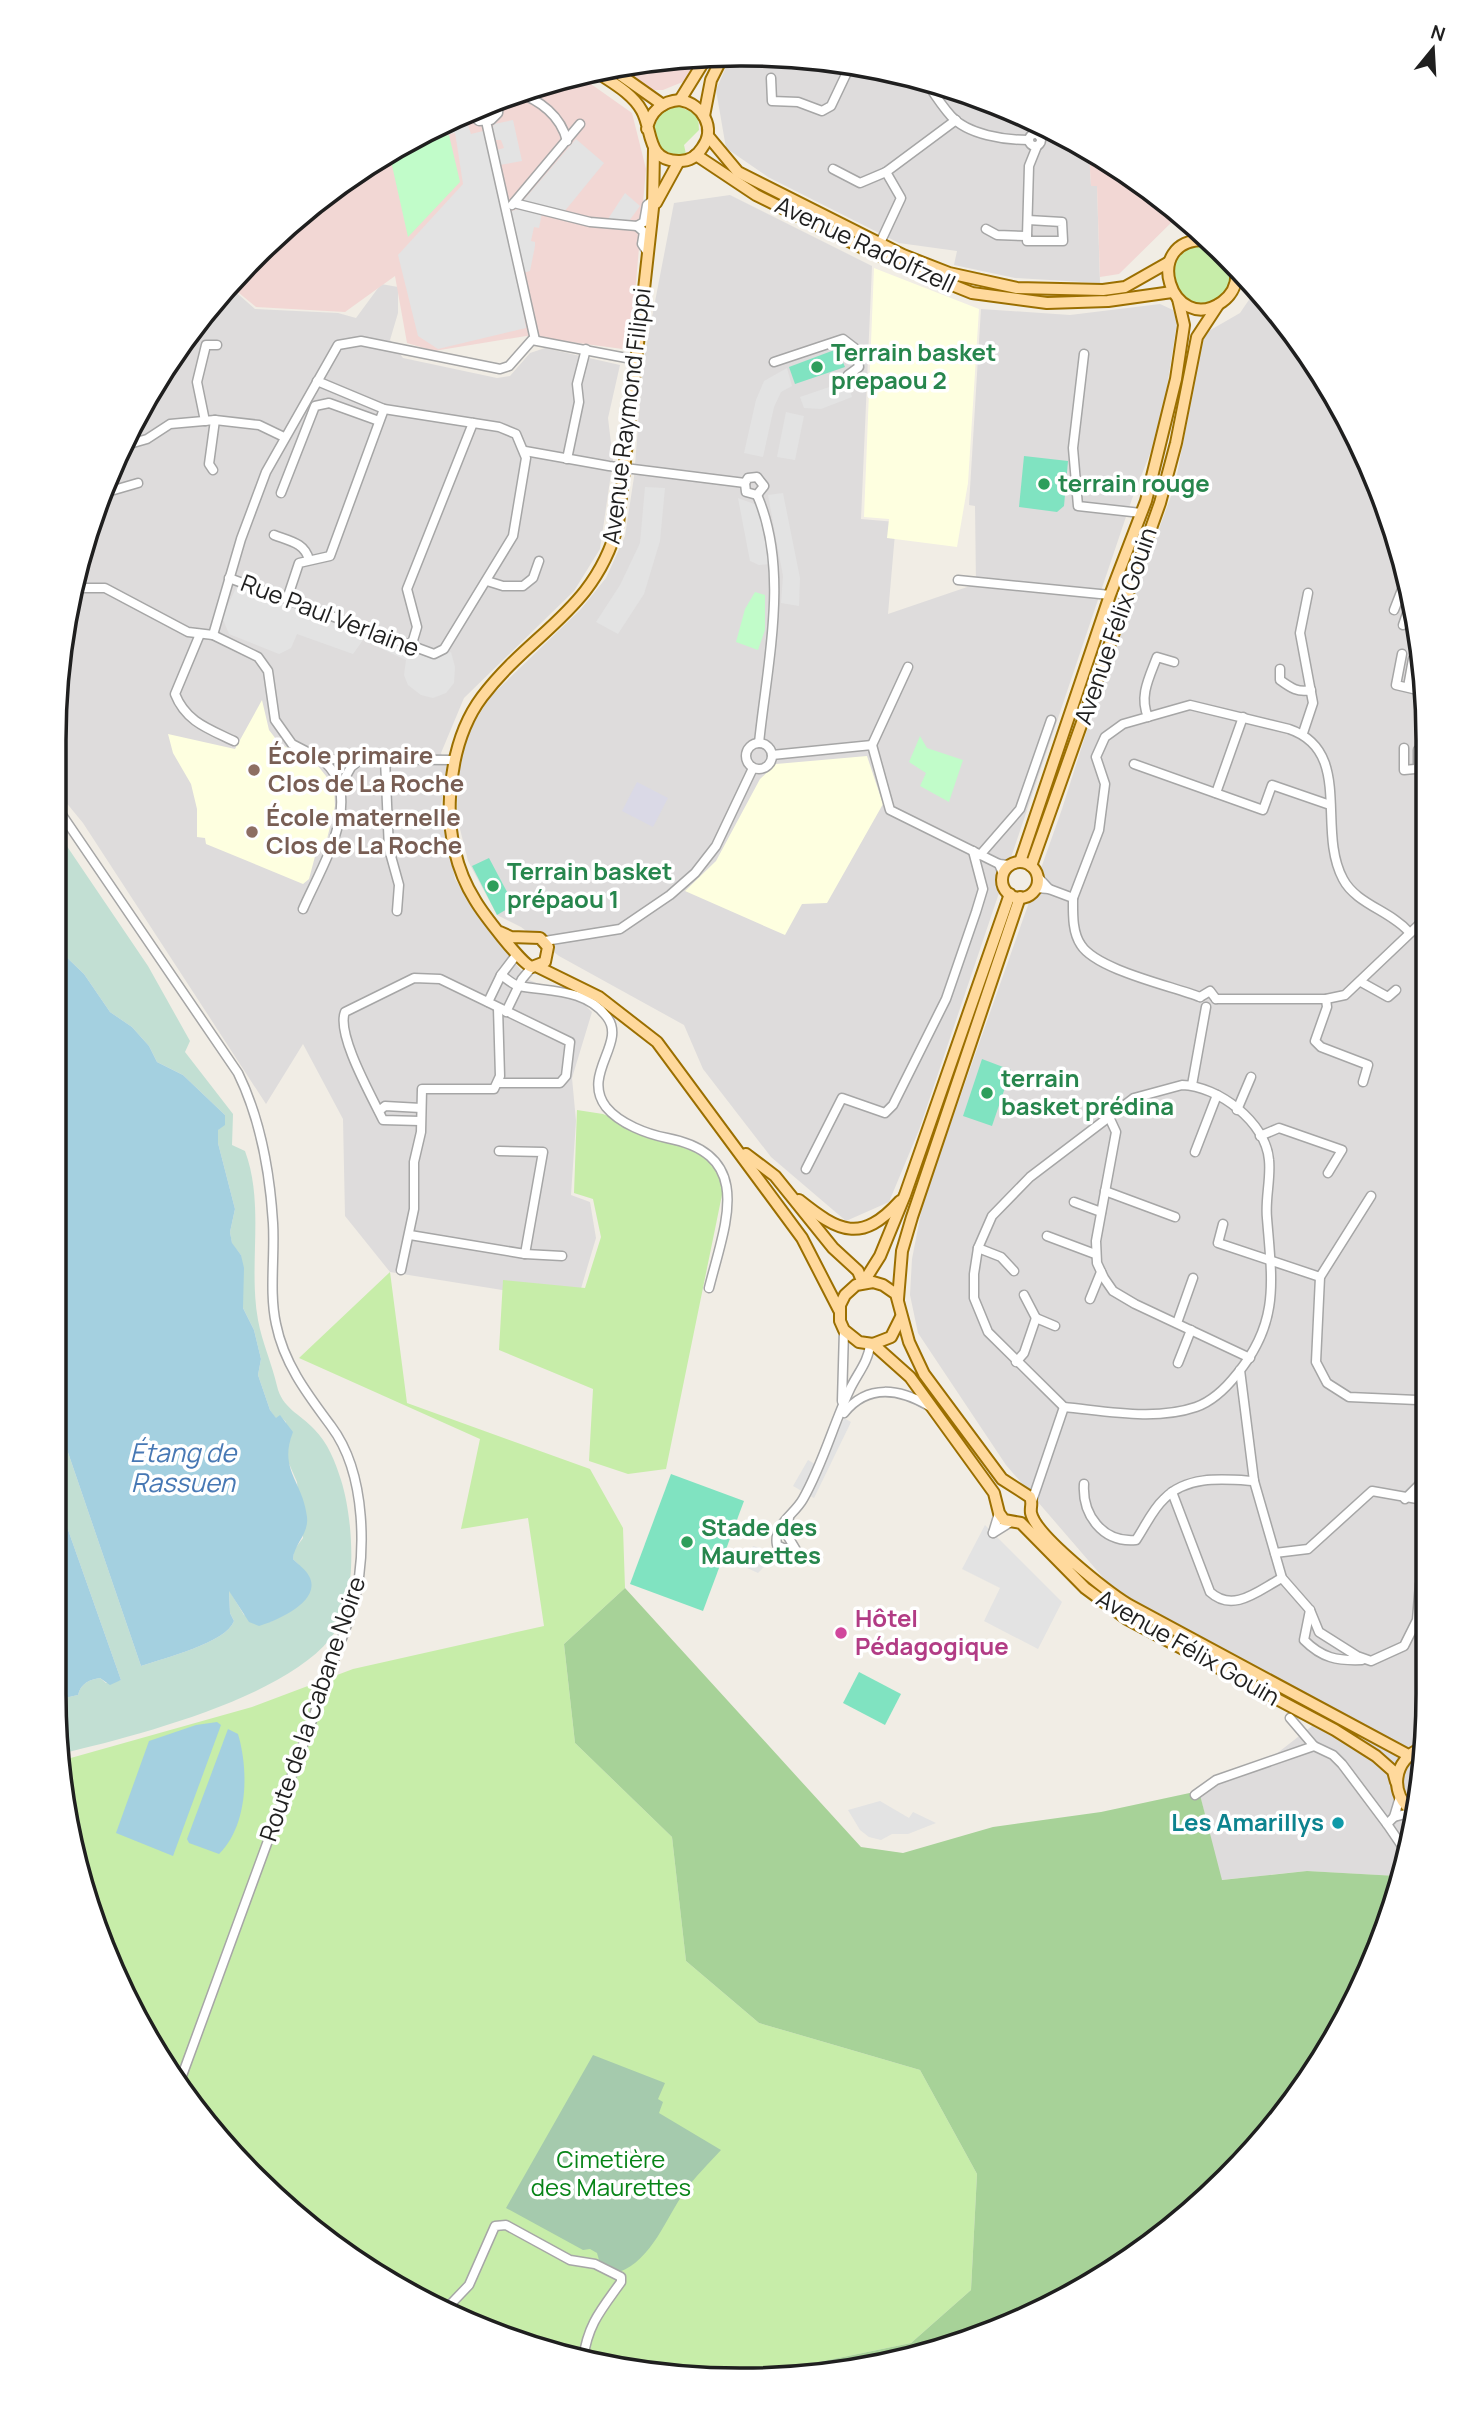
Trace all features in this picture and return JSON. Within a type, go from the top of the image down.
[{"type":"main road","points":[[607,79],[631,97],[643,112],[654,149],[664,158],[679,161],[696,155],[708,136],[704,116],[711,80],[717,67]]},
{"type":"main road","points":[[680,100],[700,68]]},
{"type":"main road","points":[[623,77],[663,105]]},
{"type":"main road","points":[[648,129],[651,117],[663,105],[680,100],[695,106],[704,116]]},
{"type":"main road","name":"Avenue Radolfzell","points":[[708,136],[738,172],[880,243],[949,273],[993,285],[1041,290],[1125,287],[1169,262],[1178,249],[1188,243]]},
{"type":"main road","name":"Avenue Raymond Filippi","points":[[517,954],[484,914],[460,868],[449,812],[455,760],[458,747],[481,698],[584,596],[610,553],[618,524],[637,360],[653,204],[654,149]]},
{"type":"main road","name":"Avenue Radolfzell","points":[[696,155],[749,191],[875,254],[930,279],[972,293],[1047,303],[1175,295]]},
{"type":"main road","name":"Avenue Raymond Filippi","points":[[653,204],[679,161]]},
{"type":"main road","points":[[1188,243],[1191,238]]},
{"type":"main road","points":[[1188,243],[1194,242]]},
{"type":"main road","name":"Avenue Félix Gouin","points":[[1012,866],[1141,513],[1163,440],[1184,325],[1167,277],[1169,262]]},
{"type":"main road","name":"Avenue Félix Gouin","points":[[1012,866],[1160,503],[1176,443],[1197,337],[1218,305],[1237,284]]},
{"type":"main road","points":[[1175,295],[1197,309],[1218,305]]},
{"type":"main road","points":[[839,1310],[845,1294],[863,1283],[880,1256],[1015,896],[1036,882],[1012,866],[1003,885],[1015,896]]},
{"type":"main road","name":"Avenue Félix Gouin","points":[[1015,896],[902,1251],[898,1299],[902,1317],[924,1374],[1002,1479],[1019,1490],[1048,1535],[1095,1583],[1129,1605],[1408,1755]]},
{"type":"main road","points":[[500,932],[526,938],[536,936],[545,942],[548,957],[566,979]]},
{"type":"main road","points":[[526,938],[518,947],[517,954],[521,962],[566,979],[631,1019],[657,1042],[802,1238],[839,1310],[844,1330],[851,1338],[871,1344],[910,1377],[994,1493],[998,1508],[1009,1523],[1021,1523],[1032,1507]]},
{"type":"main road","points":[[535,967],[548,957]]},
{"type":"main road","points":[[735,1144],[775,1176],[833,1248],[858,1271],[863,1283]]},
{"type":"main road","points":[[788,1191],[825,1220],[849,1230],[875,1225],[905,1195]]},
{"type":"main road","points":[[863,1283],[883,1285],[898,1299]]},
{"type":"main road","points":[[871,1344],[891,1337],[902,1317]]},
{"type":"main road","points":[[998,1508],[1002,1494],[1019,1490]]},
{"type":"main road","name":"Avenue Félix Gouin","points":[[1021,1523],[1099,1600],[1127,1619],[1335,1730],[1393,1770],[1396,1782]]},
{"type":"main road","points":[[1406,1804],[1400,1797],[1396,1782],[1399,1767],[1413,1753]]},
{"type":"street","points":[[771,78],[772,101],[798,102],[822,111],[831,106],[846,75]]},
{"type":"street","points":[[937,96],[956,120],[1004,140],[1032,143]]},
{"type":"street","points":[[530,100],[548,110],[561,123],[567,141]]},
{"type":"street","points":[[478,120],[486,121],[498,112]]},
{"type":"street","points":[[833,169],[860,183],[886,172],[956,120]]},
{"type":"street","points":[[486,121],[535,340]]},
{"type":"street","points":[[504,207],[514,203],[580,124]]},
{"type":"street","points":[[1028,220],[1062,222],[1063,241],[1027,241],[1029,166],[1032,143],[1040,136]]},
{"type":"street","points":[[880,243],[901,198],[886,172]]},
{"type":"street","points":[[514,203],[590,222],[637,226],[644,222],[647,205],[653,204]]},
{"type":"street","points":[[637,226],[644,232],[642,244],[648,253]]},
{"type":"street","points":[[986,229],[997,235],[1027,236]]},
{"type":"street","points":[[213,635],[254,501],[284,437],[338,345],[349,341],[500,369],[509,366],[524,347],[535,340],[637,360]]},
{"type":"street","points":[[774,362],[843,340],[856,349],[859,368],[848,375]]},
{"type":"street","points":[[205,421],[197,382],[206,345],[217,345]]},
{"type":"street","points":[[567,459],[579,402],[577,384],[586,349]]},
{"type":"street","points":[[1084,354],[1073,448],[1079,506],[1141,513]]},
{"type":"street","points":[[317,381],[384,409],[508,429],[516,434],[525,451],[624,468],[745,483]]},
{"type":"street","points":[[281,493],[315,406],[329,403],[379,421]]},
{"type":"street","points":[[287,599],[299,563],[330,556],[384,409]]},
{"type":"street","points":[[137,442],[147,439],[170,424],[205,421],[259,425],[284,437]]},
{"type":"street","points":[[213,470],[209,464],[215,421]]},
{"type":"street","points":[[411,647],[417,627],[407,589],[473,423]]},
{"type":"street","name":"Rue Paul Verlaine","points":[[229,578],[411,647],[433,654],[441,653],[487,581],[515,530],[515,513],[525,473],[525,451]]},
{"type":"street","points":[[745,483],[751,477],[760,478],[763,489],[757,495]]},
{"type":"street","points":[[115,490],[138,483]]},
{"type":"street","points":[[745,483],[746,492],[757,495]]},
{"type":"street","points":[[757,495],[766,516],[776,565],[759,743]]},
{"type":"street","points":[[274,535],[301,545],[307,550],[309,560]]},
{"type":"street","points":[[487,581],[503,586],[523,586],[533,578],[539,561]]},
{"type":"street","points":[[958,580],[1110,595]]},
{"type":"street","points":[[84,588],[105,588],[188,632],[213,635],[258,657],[268,671],[275,720],[292,744],[321,759],[336,774],[341,785]]},
{"type":"street","points":[[1303,733],[1313,703],[1300,633],[1308,593]]},
{"type":"street","points":[[1394,610],[1400,595]]},
{"type":"street","points":[[1403,625],[1405,620]]},
{"type":"street","points":[[200,634],[175,694],[184,713],[193,722],[234,741]]},
{"type":"street","points":[[1402,654],[1396,685],[1413,688]]},
{"type":"street","points":[[1148,717],[1143,705],[1145,688],[1157,657],[1174,662]]},
{"type":"street","points":[[908,667],[872,745],[890,810],[977,853],[1012,866]]},
{"type":"street","points":[[1408,687],[1411,668]]},
{"type":"street","points":[[1280,669],[1280,680],[1290,687],[1301,692],[1311,690]]},
{"type":"street","points":[[1200,997],[1112,966],[1082,947],[1076,934],[1073,898],[1099,830],[1105,784],[1096,757],[1105,737],[1123,724],[1190,705],[1303,733],[1316,744],[1327,762],[1332,837],[1343,879],[1351,891],[1399,921],[1409,932]]},
{"type":"street","points":[[1216,793],[1243,717]]},
{"type":"street","points":[[977,853],[1020,809],[1051,720]]},
{"type":"street","points":[[753,768],[747,762],[746,753],[750,746],[759,743],[766,745],[772,755]]},
{"type":"street","points":[[772,755],[872,745]]},
{"type":"street","points":[[1404,748],[1404,770],[1416,769]]},
{"type":"street","points":[[753,768],[768,766],[772,755]]},
{"type":"street","points":[[321,759],[455,760]]},
{"type":"street","points":[[386,759],[389,849],[399,884],[397,911]]},
{"type":"street","points":[[303,909],[339,821],[341,785],[351,767],[361,760]]},
{"type":"street","points":[[1134,764],[1263,810],[1272,785],[1330,805]]},
{"type":"street","points":[[545,942],[620,929],[670,895],[695,873],[716,846],[753,768]]},
{"type":"street","name":"Route de la Cabane Noire","points":[[66,821],[231,1064],[248,1094],[269,1184],[276,1325],[302,1388],[332,1427],[346,1454],[362,1532],[361,1578],[352,1611],[183,2073]]},
{"type":"street","points":[[806,1168],[842,1098],[885,1113],[893,1105],[931,1034],[983,888],[977,853]]},
{"type":"street","points":[[1036,882],[1073,898]]},
{"type":"street","points":[[1216,999],[1326,999],[1345,995],[1416,927]]},
{"type":"street","points":[[488,1002],[500,975],[517,954]]},
{"type":"street","points":[[401,1270],[410,1235],[422,1089],[494,1089],[498,1083],[502,1010],[535,967]]},
{"type":"street","points":[[500,975],[518,986],[560,989],[587,1001],[607,1016],[612,1029],[597,1087],[605,1105],[615,1116],[637,1128],[705,1150],[721,1164],[728,1186],[725,1217],[709,1288]]},
{"type":"street","points":[[420,1121],[383,1120],[350,1048],[341,1020],[345,1012],[414,978],[440,979],[570,1042],[571,1054],[566,1076],[560,1083],[498,1083]]},
{"type":"street","points":[[1361,982],[1388,997],[1396,990]]},
{"type":"street","points":[[1200,997],[1210,991],[1216,999]]},
{"type":"street","points":[[1200,997],[1201,1004],[1206,1007],[1213,1005],[1216,999]]},
{"type":"street","points":[[1326,999],[1327,1007],[1315,1041],[1321,1047],[1368,1065],[1363,1082]]},
{"type":"street","points":[[1192,1085],[1206,1007]]},
{"type":"street","points":[[1237,1110],[1251,1077]]},
{"type":"street","points":[[1192,1085],[1217,1095],[1249,1119],[1260,1136],[1269,1159],[1266,1214],[1272,1262],[1272,1292],[1259,1346],[1222,1392],[1198,1406],[1172,1412],[1064,1407],[988,1332],[978,1313],[974,1274],[978,1248],[992,1216],[1003,1202],[1030,1177],[1110,1119],[1134,1097],[1192,1085]]},
{"type":"street","points":[[1195,1152],[1217,1095]]},
{"type":"street","points":[[379,1111],[385,1106],[421,1108]]},
{"type":"street","points":[[1110,1119],[1116,1132],[1095,1254],[1101,1272],[1114,1291],[1250,1358]]},
{"type":"street","points":[[1260,1136],[1279,1128],[1342,1150],[1328,1173]]},
{"type":"street","points":[[499,1151],[543,1152],[525,1254]]},
{"type":"street","points":[[1105,1191],[1175,1217]]},
{"type":"street","points":[[1371,1196],[1320,1277],[1316,1362],[1327,1383],[1349,1397],[1416,1400]]},
{"type":"street","points":[[1074,1202],[1101,1212]]},
{"type":"street","points":[[1223,1224],[1217,1243],[1320,1277]]},
{"type":"street","points":[[410,1235],[525,1254],[562,1256]]},
{"type":"street","points":[[1046,1236],[1095,1254]]},
{"type":"street","points":[[978,1248],[1001,1257],[1014,1271]]},
{"type":"street","points":[[1090,1299],[1101,1272]]},
{"type":"street","points":[[1177,1323],[1194,1278]]},
{"type":"street","points":[[1024,1295],[1036,1318],[1055,1326]]},
{"type":"street","points":[[1016,1362],[1024,1353],[1036,1318]]},
{"type":"street","points":[[840,1418],[844,1330]]},
{"type":"street","points":[[1178,1363],[1191,1330]]},
{"type":"street","points":[[789,1517],[789,1543],[802,1557],[777,1545],[778,1530],[802,1501],[840,1418],[849,1390],[869,1354],[871,1344]]},
{"type":"street","points":[[1240,1370],[1254,1480],[1282,1578],[1310,1610],[1319,1632],[1366,1660]]},
{"type":"street","points":[[840,1418],[865,1394],[890,1391],[904,1393],[937,1411]]},
{"type":"street","points":[[1032,1507],[1036,1483],[1064,1407]]},
{"type":"street","points":[[1084,1484],[1083,1503],[1091,1518],[1106,1533],[1122,1541],[1136,1540],[1163,1499],[1191,1482],[1216,1479],[1254,1480]]},
{"type":"street","points":[[1019,1490],[1036,1483]]},
{"type":"street","points":[[1405,1499],[1416,1489]]},
{"type":"street","points":[[1275,1553],[1308,1549],[1372,1491],[1416,1500]]},
{"type":"street","points":[[1172,1492],[1210,1592],[1219,1600],[1235,1601],[1254,1595],[1282,1578]]},
{"type":"street","points":[[998,1508],[993,1533],[1009,1523]]},
{"type":"street","points":[[1310,1610],[1304,1640],[1318,1654],[1339,1661],[1371,1661],[1404,1646],[1416,1624]]},
{"type":"street","points":[[1290,1718],[1314,1746],[1333,1755],[1342,1763],[1399,1842]]},
{"type":"street","points":[[1195,1795],[1216,1780],[1314,1746]]},
{"type":"street","points":[[1387,1825],[1394,1817],[1400,1797]]},
{"type":"street","points":[[1394,1817],[1405,1814]]},
{"type":"street","points":[[452,2303],[469,2285],[495,2226],[506,2225],[570,2260],[595,2264],[621,2277],[590,2328],[585,2350]]},
{"type":"shaded area","points":[[726,67],[829,72],[916,89],[958,102],[1039,136],[1090,164],[1091,185],[1097,186],[1100,283],[1015,278],[954,265],[957,251],[899,243],[768,177],[726,148],[716,90]]},
{"type":"shaded area","points":[[691,69],[685,81],[663,90],[650,90],[631,75]]},
{"type":"shaded area","points":[[590,83],[632,113],[646,169],[630,350],[526,336],[434,351],[407,343],[395,276],[345,312],[256,307],[238,292],[296,234],[366,180],[443,136],[524,102]]},
{"type":"shaded area","points":[[513,120],[522,161],[500,165],[497,150],[504,148],[501,140],[495,140],[492,130],[494,124]]},
{"type":"shaded area","points":[[468,125],[471,134],[483,131],[517,273],[526,328],[438,349],[418,336],[398,255],[463,184],[455,133],[446,135]]},
{"type":"shaded area","points":[[576,139],[604,163],[564,212],[522,202]]},
{"type":"shaded area","points":[[1090,164],[1116,180],[1172,222],[1119,274],[1100,277],[1097,186],[1091,186]]},
{"type":"shaded area","points":[[625,193],[640,206],[629,221],[608,219]]},
{"type":"shaded area","points":[[730,195],[872,266],[861,519],[896,522],[888,614],[976,584],[975,506],[969,505],[981,309],[1070,315],[1160,304],[1173,310],[1177,322],[1161,426],[1132,499],[919,1130],[889,1202],[846,1221],[771,1157],[703,1069],[684,1025],[559,956],[521,927],[497,915],[468,861],[457,817],[458,770],[469,732],[489,698],[581,609],[606,578],[625,536],[634,477],[643,364],[674,203]]},
{"type":"shaded area","points":[[518,209],[542,213],[539,228],[534,227],[531,241],[535,242],[535,246],[530,271],[523,273],[512,222],[512,211]]},
{"type":"shaded area","points":[[874,268],[979,309],[968,483],[957,547],[887,538],[889,519],[864,517]]},
{"type":"shaded area","points":[[381,284],[398,287],[398,313],[390,340],[403,358],[497,378],[510,376],[530,353],[545,348],[620,365],[608,418],[613,460],[600,549],[574,591],[464,698],[441,753],[448,770],[441,804],[455,879],[498,942],[529,980],[581,1001],[592,1012],[572,1078],[576,1121],[571,1195],[590,1202],[596,1238],[577,1302],[390,1272],[345,1216],[343,1119],[303,1044],[266,1104],[83,823],[66,802],[68,697],[79,609],[102,524],[136,443],[157,404],[180,366],[237,293],[255,309],[338,313],[356,318]]},
{"type":"shaded area","points":[[1250,298],[1302,366],[1346,443],[1380,524],[1393,566],[1410,653],[1416,741],[1416,1694],[1410,1782],[1391,1876],[1307,1871],[1221,1880],[1199,1791],[1258,1768],[1334,1709],[1113,1589],[1006,1465],[918,1333],[910,1295],[912,1259],[923,1202],[1062,809],[1096,702],[1175,485],[1202,343],[1207,332],[1240,313]]},
{"type":"shaded area","points":[[787,368],[792,386],[781,392],[774,407],[763,457],[744,453],[756,400],[764,381]]},
{"type":"shaded area","points":[[847,381],[852,397],[821,409],[804,408],[800,397]]},
{"type":"shaded area","points":[[786,412],[804,416],[795,460],[777,457]]},
{"type":"shaded area","points":[[645,487],[665,488],[660,541],[644,594],[618,634],[596,622],[620,585],[640,543]]},
{"type":"shaded area","points":[[783,493],[800,578],[799,606],[781,603],[783,576],[768,495]]},
{"type":"shaded area","points":[[738,498],[757,505],[770,564],[759,565],[750,561]]},
{"type":"shaded area","points":[[237,586],[433,658],[451,652],[455,667],[454,683],[446,693],[433,698],[421,695],[408,685],[404,675],[406,660],[363,640],[353,654],[297,634],[291,648],[279,654],[229,634],[222,617]]},
{"type":"shaded area","name":"École primaire Clos de La Roche","points":[[262,700],[269,730],[279,743],[318,766],[334,786],[335,806],[327,839],[317,849],[309,879],[303,884],[206,844],[205,838],[197,837],[197,809],[191,784],[173,753],[168,734],[235,749]]},
{"type":"shaded area","points":[[867,756],[883,804],[827,903],[802,904],[785,935],[685,891],[716,861],[760,779],[776,764]]},
{"type":"shaded area","points":[[637,782],[668,798],[653,827],[622,811]]},
{"type":"shaded area","points":[[66,845],[148,966],[190,1041],[185,1052],[233,1114],[232,1145],[245,1151],[254,1192],[255,1299],[260,1328],[279,1394],[292,1410],[319,1434],[336,1466],[349,1517],[351,1562],[346,1605],[330,1639],[307,1660],[278,1680],[243,1697],[165,1726],[69,1752],[66,1698],[78,1695],[83,1685],[92,1680],[100,1678],[106,1683],[121,1680],[66,1524],[66,1447],[141,1666],[193,1649],[229,1629],[234,1621],[230,1613],[229,1590],[244,1615],[270,1622],[281,1616],[299,1565],[293,1559],[294,1550],[303,1538],[297,1482],[287,1459],[286,1422],[280,1416],[276,1419],[270,1410],[258,1375],[261,1359],[254,1330],[243,1308],[241,1255],[232,1244],[230,1232],[235,1209],[218,1143],[218,1130],[225,1115],[183,1075],[157,1062],[149,1046],[132,1027],[110,1012],[84,974],[66,957]]},
{"type":"shaded area","points":[[844,1418],[851,1422],[814,1498],[793,1486],[808,1460],[822,1468]]},
{"type":"shaded area","points":[[985,1525],[1062,1602],[1038,1649],[984,1621],[1000,1588],[962,1569]]},
{"type":"shaded area","points":[[753,1546],[761,1548],[772,1559],[758,1573],[745,1567]]},
{"type":"shaded area","points":[[880,1801],[909,1818],[913,1812],[936,1823],[908,1834],[892,1834],[881,1840],[869,1837],[860,1830],[848,1810]]},
{"type":"green space","points":[[678,106],[698,115],[699,130],[684,145],[686,154],[674,155],[660,148],[653,130],[661,112]]},
{"type":"green space","points":[[449,135],[460,182],[408,237],[392,164]]},
{"type":"green space","points":[[1196,246],[1231,278],[1223,296],[1208,304],[1196,304],[1181,296],[1173,281],[1173,269],[1181,254]]},
{"type":"green space","name":"Terrain basket prepaou 2","points":[[837,349],[845,367],[795,384],[789,367]]},
{"type":"green space","name":"terrain rouge","points":[[1024,456],[1068,461],[1064,506],[1057,512],[1019,507]]},
{"type":"green space","points":[[755,592],[765,595],[765,630],[758,650],[736,642],[745,609]]},
{"type":"green space","points":[[920,736],[927,748],[963,760],[949,802],[920,786],[926,773],[909,762]]},
{"type":"green space","name":"Terrain basket prépaou 1","points":[[489,858],[514,905],[497,915],[472,866]]},
{"type":"green space","name":"terrain basket prédina","points":[[982,1059],[1011,1070],[992,1126],[963,1116]]},
{"type":"green space","points":[[577,1110],[603,1114],[711,1159],[724,1185],[666,1469],[628,1474],[589,1461],[593,1389],[499,1350],[503,1280],[585,1288],[601,1237],[593,1199],[574,1193]]},
{"type":"green space","points":[[390,1272],[407,1403],[590,1469],[623,1528],[625,1588],[564,1644],[575,1743],[672,1837],[686,1961],[759,2023],[920,2070],[977,2174],[971,2290],[911,2343],[810,2365],[697,2367],[609,2356],[524,2333],[443,2299],[366,2255],[330,2229],[264,2171],[234,2139],[180,2069],[136,1992],[102,1911],[79,1826],[70,1758],[252,1707],[353,1669],[544,1626],[528,1518],[461,1529],[480,1439],[299,1358]]},
{"type":"green space","name":"Stade des Maurettes","points":[[671,1474],[744,1501],[703,1611],[630,1584]]},
{"type":"green space","points":[[625,1588],[861,1847],[903,1853],[993,1827],[1101,1812],[1199,1791],[1222,1880],[1307,1871],[1391,1876],[1380,1911],[1346,1992],[1302,2069],[1248,2139],[1186,2201],[1116,2255],[1039,2299],[999,2317],[916,2346],[819,2364],[911,2343],[971,2290],[977,2174],[920,2070],[759,2023],[686,1961],[672,1837],[575,1743],[564,1644]]},
{"type":"green space","points":[[859,1672],[901,1694],[885,1725],[843,1703]]},
{"type":"green space","name":"Cimetière des Maurettes","points":[[593,2055],[665,2083],[658,2099],[663,2102],[659,2113],[721,2150],[685,2191],[641,2258],[619,2272],[599,2260],[597,2253],[590,2249],[583,2250],[506,2208]]},
{"type":"water","name":"Étang de Rassuen","points":[[66,957],[84,974],[110,1012],[132,1027],[149,1046],[157,1062],[183,1075],[225,1115],[225,1125],[218,1130],[218,1143],[235,1209],[230,1232],[232,1243],[241,1255],[244,1268],[243,1308],[254,1330],[261,1359],[258,1375],[270,1410],[276,1418],[280,1415],[293,1432],[288,1456],[307,1517],[306,1529],[293,1559],[308,1574],[312,1585],[304,1601],[286,1615],[259,1626],[249,1622],[229,1591],[230,1613],[234,1621],[229,1629],[193,1649],[141,1666],[66,1447]]},
{"type":"water","name":"Étang de Rassuen","points":[[66,1524],[121,1680],[110,1685],[100,1678],[92,1680],[83,1685],[78,1695],[66,1698]]},
{"type":"water","points":[[217,1722],[221,1725],[173,1856],[116,1833],[149,1741],[196,1725]]},
{"type":"water","points":[[228,1729],[238,1734],[242,1749],[244,1797],[236,1828],[219,1854],[189,1843],[187,1839]]},
{"type":"place","name":"Terrain basket prepaou 2","points":[[817,367]]},
{"type":"place","name":"terrain rouge","points":[[1044,484]]},
{"type":"place","name":"École primaire Clos de La Roche","points":[[254,770]]},
{"type":"place","name":"École maternelle Clos de La Roche","points":[[252,832]]},
{"type":"place","name":"Terrain basket prépaou 1","points":[[493,886]]},
{"type":"place","name":"terrain basket prédina","points":[[987,1093]]},
{"type":"place","name":"Stade des Maurettes","points":[[687,1542]]},
{"type":"place","name":"Hôtel Pédagogique","points":[[841,1633]]},
{"type":"place","name":"Les Amarillys","points":[[1338,1823]]}]
